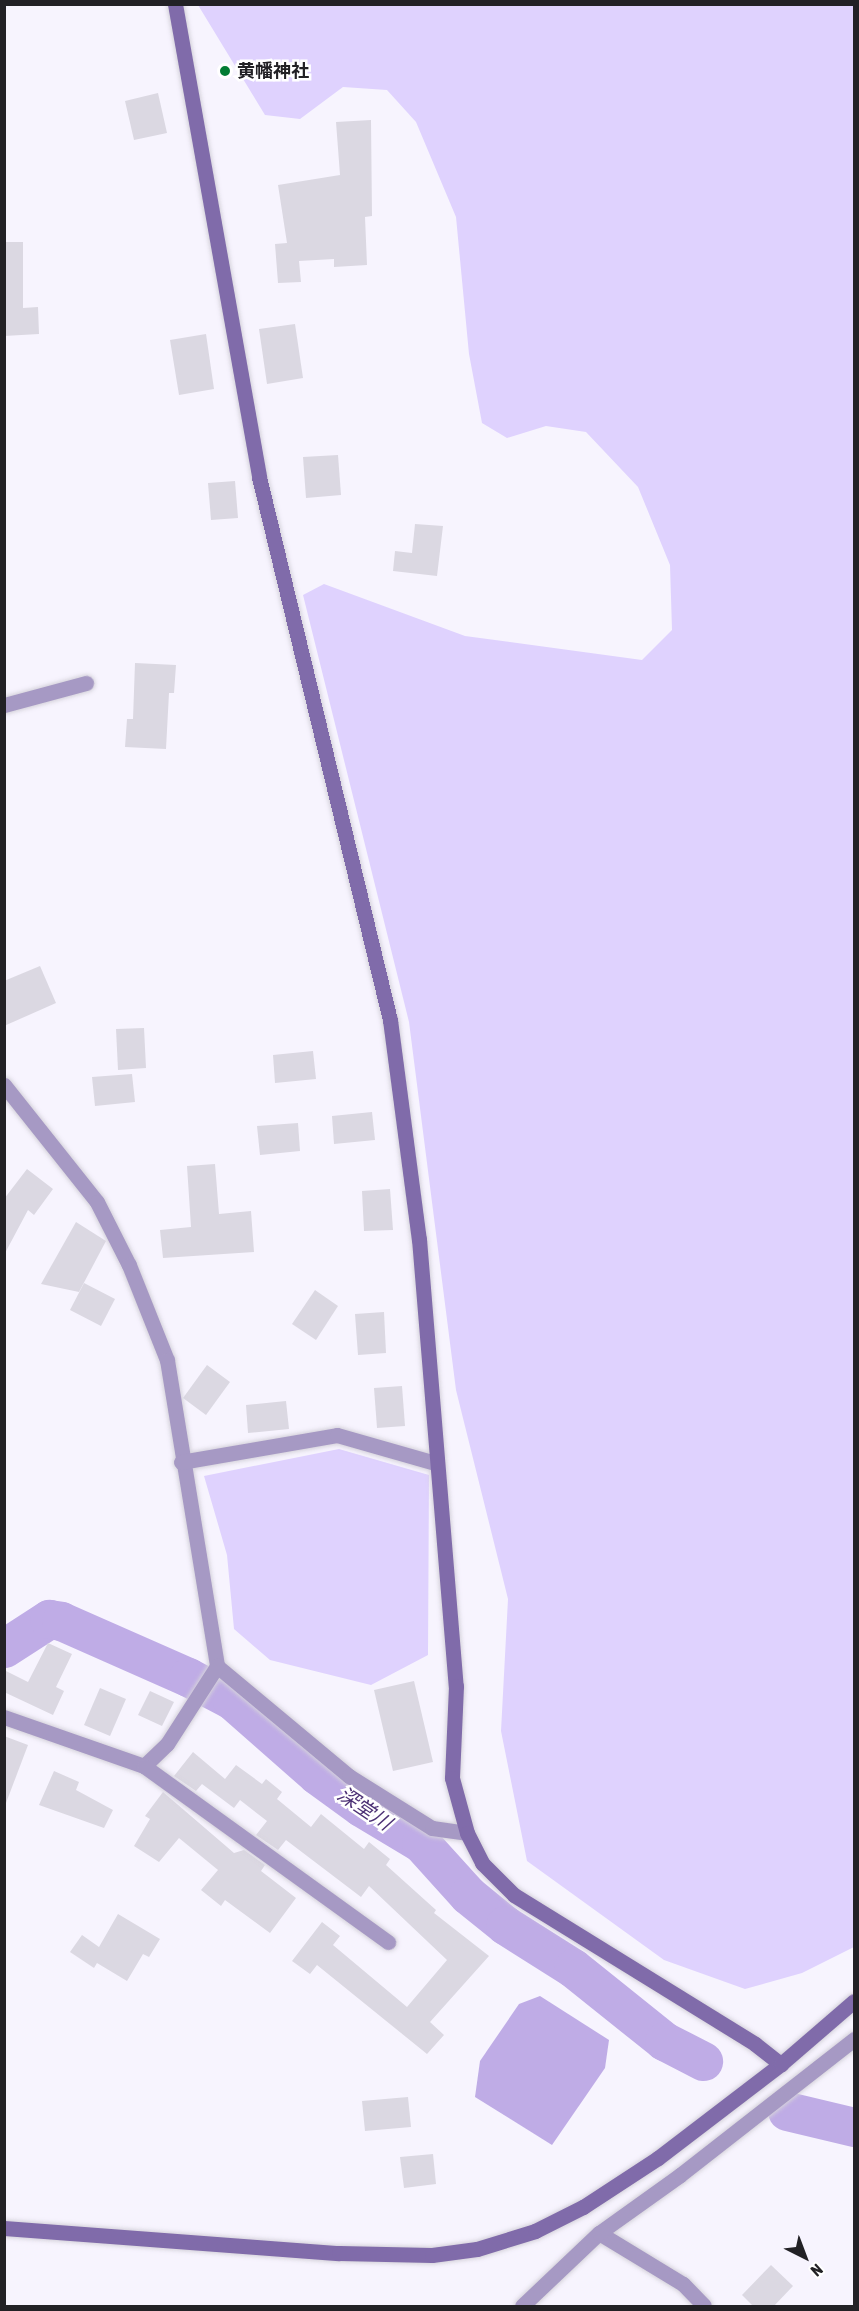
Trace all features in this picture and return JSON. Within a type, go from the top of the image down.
[{"type":"street","points":[[175,4],[259,477],[390,1020],[419,1239],[435,1463],[456,1686],[452,1778],[467,1833],[482,1863],[514,1895],[755,2044],[780,2064]]},
{"type":"street","points":[[4,705],[86,683]]},
{"type":"street","points":[[4,1085],[97,1202],[129,1265],[167,1360],[181,1462],[217,1666],[349,1776],[432,1828],[467,1833]]},
{"type":"street","points":[[181,1462],[337,1435],[435,1463]]},
{"type":"street","points":[[144,1767],[167,1744],[217,1666]]},
{"type":"street","points":[[4,1717],[144,1767],[388,1942]]},
{"type":"street","points":[[4,2228],[339,2253],[432,2255],[477,2249],[535,2231],[584,2207],[658,2158],[780,2064],[855,2001]]},
{"type":"street","points":[[522,2307],[599,2232],[680,2175],[855,2039]]},
{"type":"street","points":[[599,2232],[683,2284],[704,2307]]},
{"type":"shaded area","points":[[198,5],[854,5],[854,1947],[802,1973],[745,1989],[664,1960],[527,1861],[501,1731],[508,1599],[456,1390],[409,1022],[303,595],[324,584],[465,636],[642,660],[672,630],[670,565],[638,487],[586,432],[546,426],[507,438],[482,423],[469,354],[456,217],[416,122],[387,90],[343,87],[300,119],[265,115]]},
{"type":"shaded area","points":[[339,1449],[429,1475],[428,1655],[371,1685],[270,1660],[234,1629],[227,1555],[204,1476]]},
{"type":"shaded area","points":[[540,1996],[609,2040],[605,2068],[552,2145],[475,2097],[480,2061],[519,2004]]},
{"type":"building","points":[[158,93],[167,133],[134,140],[125,101]]},
{"type":"building","points":[[371,120],[372,216],[365,217],[367,265],[334,267],[334,259],[299,261],[301,282],[278,283],[275,244],[287,243],[278,185],[340,175],[336,122]]},
{"type":"building","points":[[4,242],[23,242],[23,308],[38,307],[39,334],[4,336]]},
{"type":"building","points":[[295,324],[303,378],[267,384],[259,329]]},
{"type":"building","points":[[206,334],[214,389],[179,395],[170,340]]},
{"type":"building","points":[[338,455],[341,495],[306,498],[303,457]]},
{"type":"building","points":[[235,481],[238,518],[211,520],[208,483]]},
{"type":"building","points":[[415,524],[443,526],[437,576],[393,571],[395,551],[412,553]]},
{"type":"building","points":[[135,663],[176,665],[174,693],[169,693],[166,749],[125,747],[127,719],[133,719]]},
{"type":"building","points":[[40,966],[56,1003],[4,1026],[4,981]]},
{"type":"building","points":[[144,1028],[146,1068],[118,1070],[116,1029]]},
{"type":"building","points":[[313,1051],[316,1079],[275,1083],[273,1055]]},
{"type":"building","points":[[132,1074],[135,1102],[95,1106],[92,1077]]},
{"type":"building","points":[[372,1112],[375,1140],[334,1144],[332,1116]]},
{"type":"building","points":[[298,1123],[300,1151],[260,1155],[257,1126]]},
{"type":"building","points":[[215,1164],[219,1214],[251,1211],[254,1252],[163,1258],[160,1230],[191,1227],[187,1166]]},
{"type":"building","points":[[27,1169],[53,1189],[34,1215],[28,1210],[4,1255],[4,1199]]},
{"type":"building","points":[[390,1189],[393,1230],[364,1231],[362,1191]]},
{"type":"building","points":[[76,1222],[106,1241],[79,1292],[41,1284]]},
{"type":"building","points":[[84,1283],[115,1299],[101,1326],[70,1310]]},
{"type":"building","points":[[315,1290],[338,1306],[316,1340],[292,1324]]},
{"type":"building","points":[[384,1312],[386,1353],[358,1355],[355,1314]]},
{"type":"building","points":[[207,1365],[230,1382],[206,1415],[183,1398]]},
{"type":"building","points":[[402,1386],[405,1426],[377,1428],[374,1388]]},
{"type":"building","points":[[286,1401],[289,1429],[248,1433],[246,1405]]},
{"type":"building","points":[[48,1643],[72,1654],[56,1687],[64,1691],[53,1715],[4,1692],[4,1670],[28,1682]]},
{"type":"building","points":[[414,1681],[433,1762],[393,1771],[374,1690]]},
{"type":"building","points":[[100,1688],[126,1699],[110,1736],[84,1725]]},
{"type":"building","points":[[150,1691],[174,1702],[162,1726],[138,1715]]},
{"type":"building","points":[[4,1736],[28,1745],[6,1803],[4,1803]]},
{"type":"building","points":[[193,1752],[225,1779],[236,1765],[262,1784],[266,1779],[282,1792],[277,1799],[311,1827],[321,1814],[364,1849],[369,1842],[390,1859],[386,1865],[436,1910],[434,1913],[489,1956],[430,2022],[444,2035],[427,2054],[317,1965],[310,1974],[292,1961],[322,1922],[340,1936],[333,1945],[407,2007],[447,1960],[369,1886],[361,1897],[286,1840],[278,1850],[256,1835],[267,1821],[240,1800],[234,1808],[202,1784],[196,1791],[174,1776]]},
{"type":"building","points":[[54,1771],[79,1782],[76,1790],[113,1810],[104,1828],[39,1805]]},
{"type":"building","points":[[163,1792],[234,1853],[244,1850],[265,1865],[261,1871],[296,1898],[270,1933],[225,1900],[221,1906],[201,1890],[218,1870],[179,1838],[159,1862],[134,1846],[150,1819],[145,1816]]},
{"type":"building","points":[[118,1914],[160,1939],[149,1957],[143,1954],[127,1981],[97,1963],[94,1968],[70,1952],[82,1935],[99,1947]]},
{"type":"building","points":[[408,2097],[411,2127],[365,2131],[362,2101]]},
{"type":"building","points":[[433,2154],[436,2184],[404,2188],[400,2157]]},
{"type":"building","points":[[771,2265],[793,2286],[773,2307],[754,2307],[742,2295]]},
{"type":"waterway","name":"深堂川","points":[[4,1648],[49,1619],[61,1621],[188,1677],[232,1700],[317,1775],[361,1807],[421,1843],[468,1895],[505,1925],[573,1968],[664,2041],[703,2061]]},
{"type":"waterway","name":"深堂川","points":[[787,2111],[854,2127]]},
{"type":"place","name":"黄幡神社","points":[[225,71]]}]
